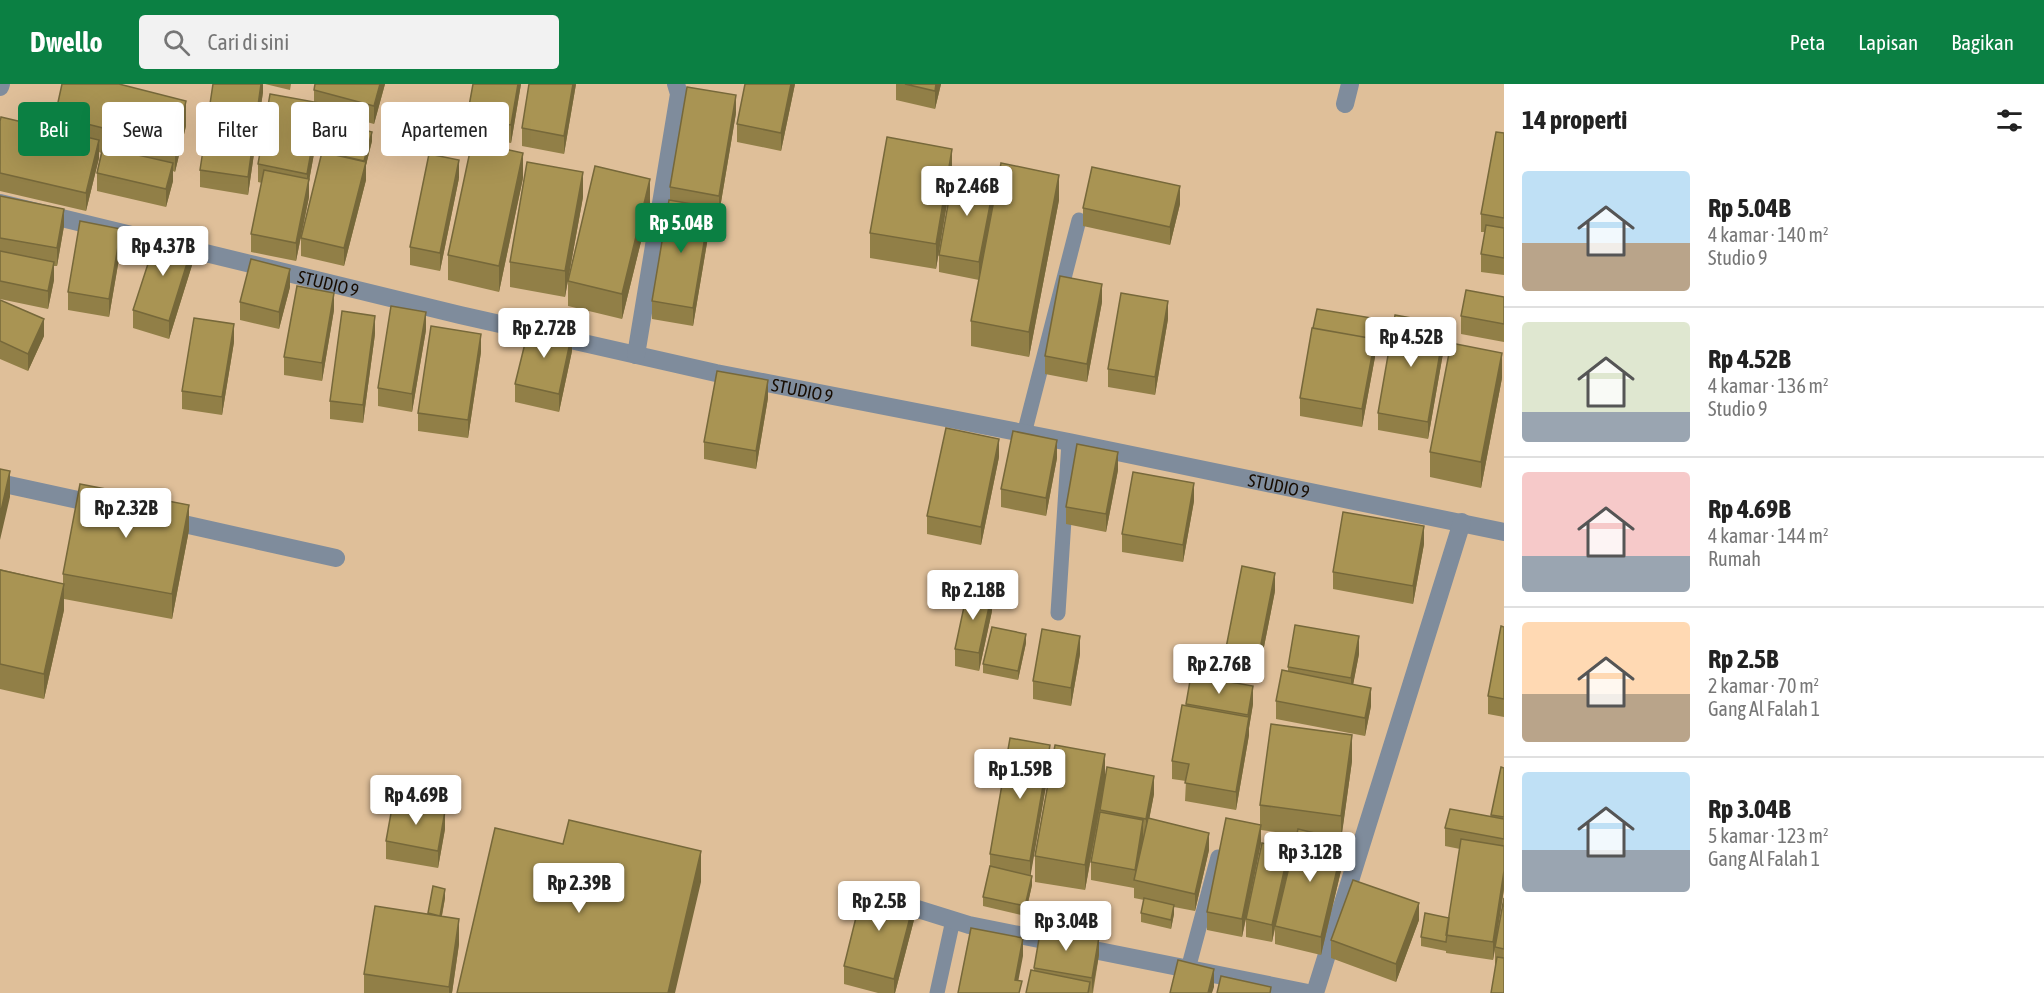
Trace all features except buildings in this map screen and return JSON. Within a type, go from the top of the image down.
[{"type":"street","points":[[636,355],[679,94],[676,84]]},
{"type":"street","points":[[1345,104],[1350,84]]},
{"type":"street","name":"STUDIO 9","points":[[0,203],[449,312],[716,373],[1069,442],[1504,532]]},
{"type":"street","points":[[0,483],[116,509]]},
{"type":"street","points":[[150,517],[336,558]]},
{"type":"street","points":[[1315,993],[1462,522]]},
{"type":"street","points":[[878,900],[885,899],[969,925],[1308,993]]},
{"type":"lane","points":[[1024,434],[1079,220]]},
{"type":"lane","points":[[1058,613],[1069,442]]},
{"type":"lane","points":[[1188,969],[1218,857]]},
{"type":"lane","points":[[937,993],[953,920]]}]
